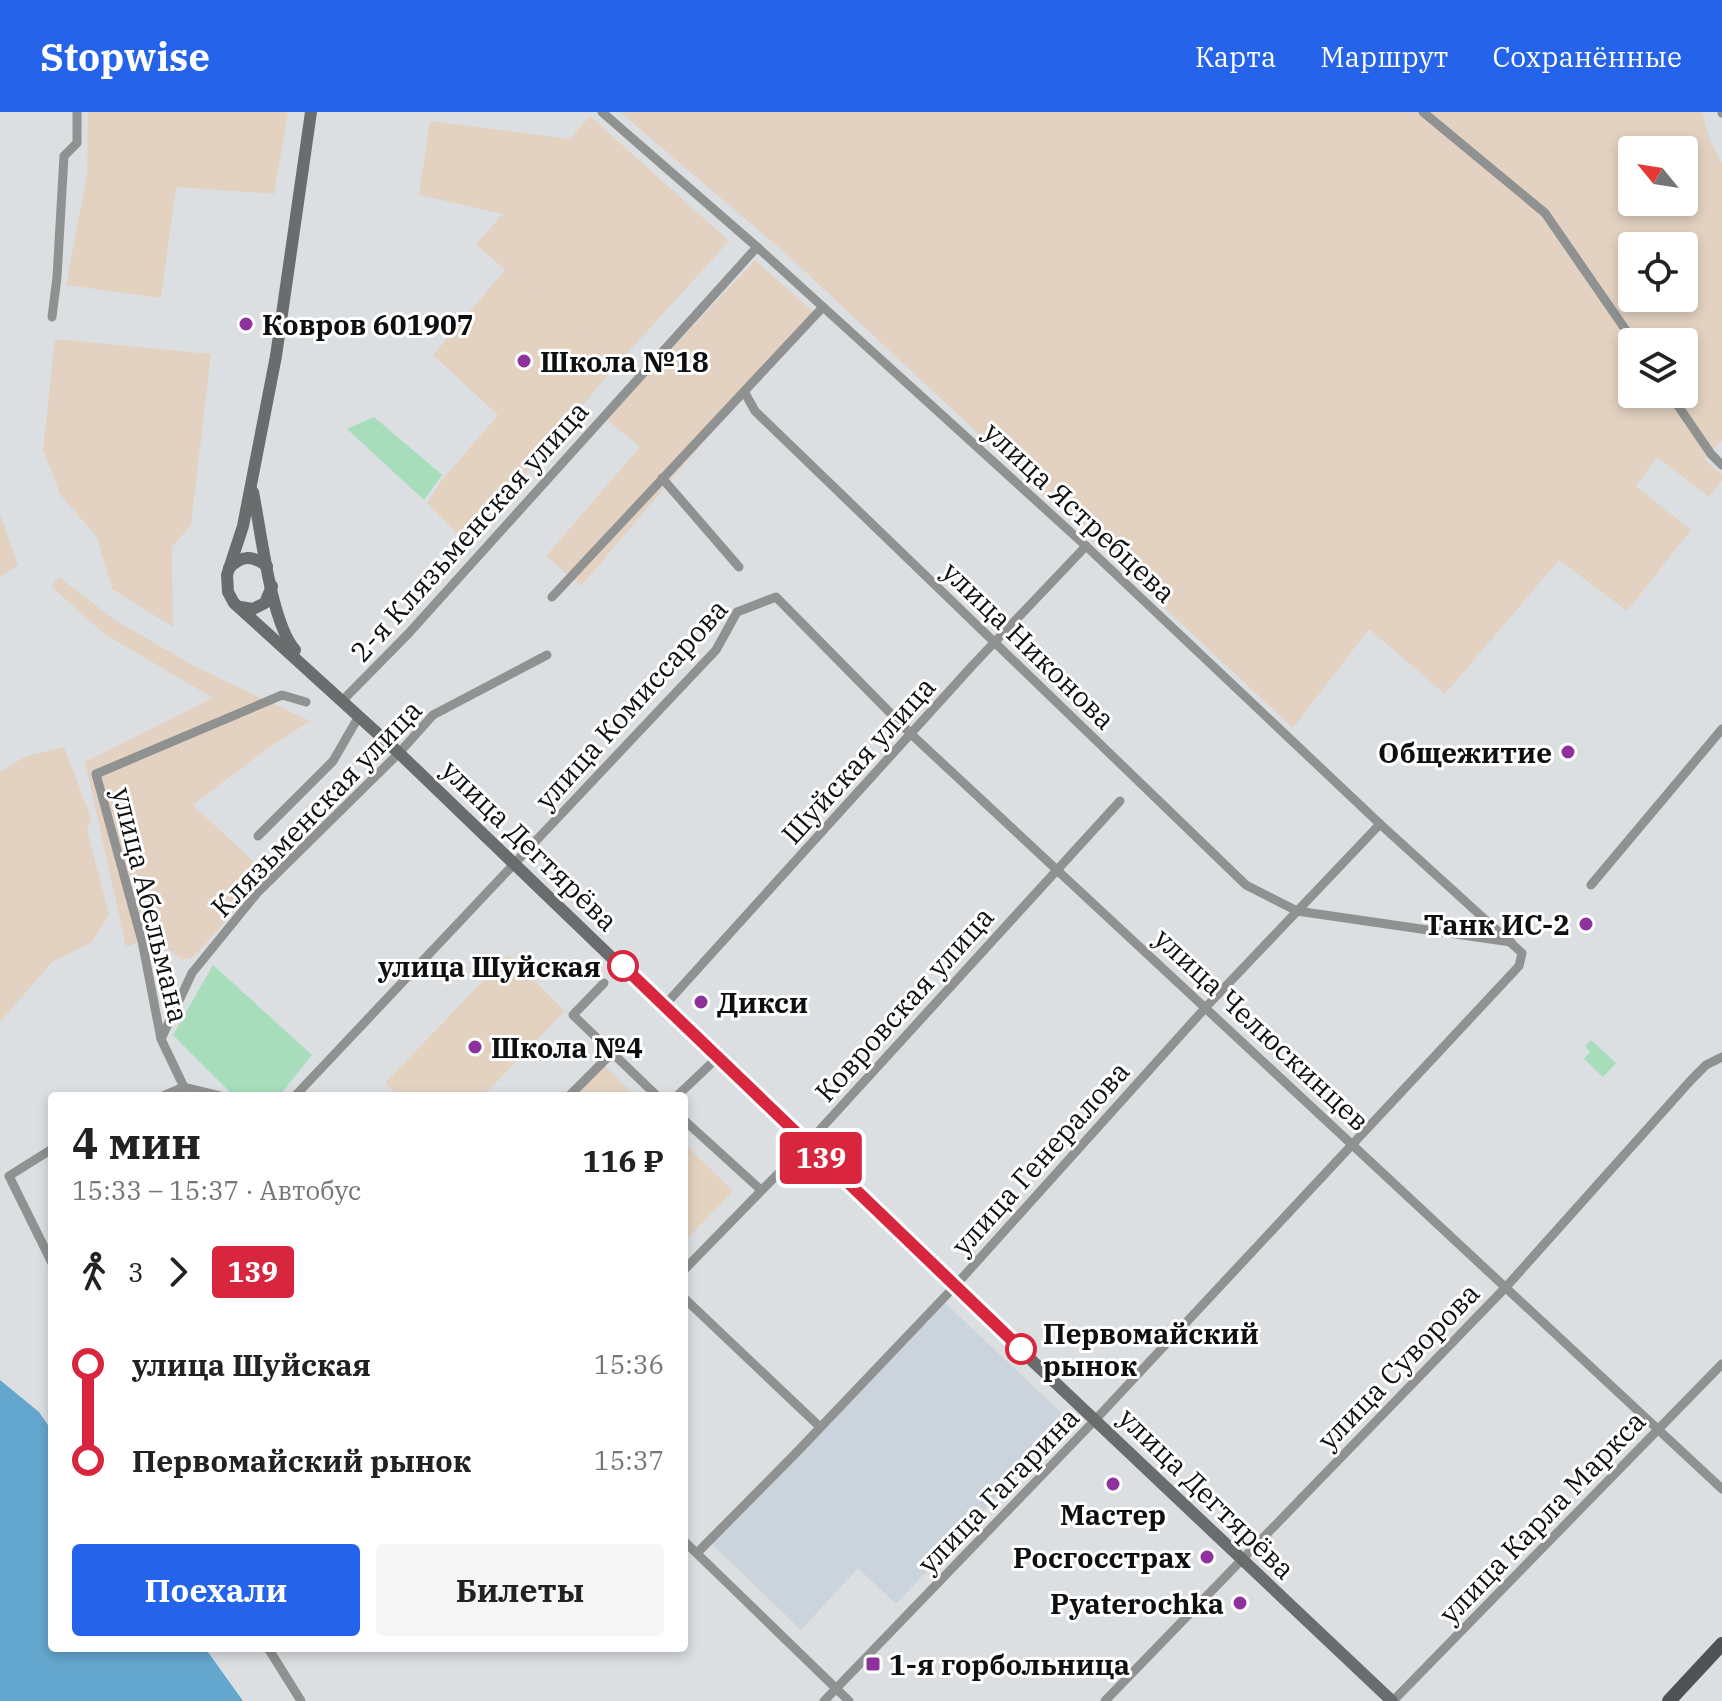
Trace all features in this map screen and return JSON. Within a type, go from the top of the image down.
[{"type":"main road","points":[[311,112],[276,356],[243,526],[229,568],[228,592],[234,603],[329,688]]},
{"type":"main road","points":[[252,485],[285,639],[329,688]]},
{"type":"main road","points":[[229,568],[245,557],[255,557],[267,566]]},
{"type":"main road","points":[[234,603],[243,609],[253,609],[265,603],[272,585]]},
{"type":"main road","name":"улица Дегтярёва","points":[[329,688],[718,1057],[954,1287],[1392,1701]]},
{"type":"main road","points":[[1669,1701],[1722,1644]]},
{"type":"street","points":[[52,317],[64,156],[77,143],[77,112]]},
{"type":"street","name":"улица Ястребцева","points":[[602,112],[757,247],[1086,546],[1380,824],[1522,953]]},
{"type":"street","points":[[1423,112],[1545,213],[1624,328]]},
{"type":"street","name":"2-я Клязьменская улица","points":[[342,701],[408,634],[757,247]]},
{"type":"street","points":[[552,597],[823,307]]},
{"type":"street","name":"улица Никонова","points":[[745,393],[755,411],[1246,885],[1297,911],[1511,943]]},
{"type":"street","points":[[1680,408],[1722,465]]},
{"type":"street","points":[[662,478],[739,567]]},
{"type":"street","name":"Шуйская улица","points":[[664,1006],[994,642],[1086,546]]},
{"type":"street","name":"улица Челюскинцев","points":[[776,597],[912,735],[1722,1489]]},
{"type":"street","name":"улица Комиссарова","points":[[299,1092],[716,650],[737,612],[776,597]]},
{"type":"street","name":"Клязьменская улица","points":[[161,1039],[192,973],[258,892],[399,753],[433,715],[547,655]]},
{"type":"street","name":"улица Абельмана","points":[[184,1087],[161,1039],[142,941],[96,774],[282,695],[306,702]]},
{"type":"street","points":[[258,836],[333,761],[359,716]]},
{"type":"street","points":[[1591,885],[1722,729]]},
{"type":"street","name":"Ковровская улица","points":[[688,1266],[807,1144],[1120,801]]},
{"type":"street","name":"улица Генералова","points":[[697,1553],[954,1287],[1206,1007],[1380,824]]},
{"type":"street","name":"улица Гагарина","points":[[824,1701],[1096,1419],[1519,966],[1522,953]]},
{"type":"street","points":[[604,983],[573,1015],[653,1092]]},
{"type":"street","points":[[573,1092],[611,1054]]},
{"type":"street","points":[[681,1092],[718,1057]]},
{"type":"street","name":"улица Суворова","points":[[1105,1701],[1506,1287],[1666,1106],[1706,1065],[1720,1058]]},
{"type":"street","points":[[172,1092],[184,1087],[205,1092]]},
{"type":"street","points":[[688,1124],[761,1190]]},
{"type":"street","points":[[48,1152],[9,1176],[48,1255]]},
{"type":"street","points":[[688,1302],[820,1427]]},
{"type":"street","name":"улица Карла Маркса","points":[[1392,1701],[1722,1364]]},
{"type":"street","points":[[688,1545],[849,1701]]},
{"type":"street","points":[[270,1652],[301,1701]]},
{"type":"shaded area","points":[[88,112],[288,112],[274,194],[176,187],[161,298],[66,285],[87,175]]},
{"type":"shaded area","points":[[620,112],[1702,112],[1710,141],[1722,163],[1722,440],[1704,459],[1722,475],[1722,480],[1709,497],[1657,457],[1636,486],[1691,530],[1627,611],[1559,560],[1445,694],[1369,629],[1293,728],[784,252]]},
{"type":"shaded area","points":[[590,116],[729,241],[614,368],[476,244]]},
{"type":"shaded area","points":[[430,121],[570,139],[503,214],[419,195]]},
{"type":"shaded area","points":[[755,260],[816,314],[581,586],[546,556],[640,447],[606,419]]},
{"type":"shaded area","name":"Школа №18","points":[[505,270],[614,368],[467,543],[427,503],[442,480],[498,415],[433,355]]},
{"type":"shaded area","points":[[55,339],[211,354],[191,525],[172,547],[173,627],[112,589],[97,537],[61,496],[43,450]]},
{"type":"shaded area","points":[[0,514],[18,565],[0,577]]},
{"type":"shaded area","points":[[59,577],[115,620],[196,667],[310,721],[193,805],[267,874],[194,957],[182,960],[153,936],[126,947],[85,762],[213,698],[103,633],[51,586]]},
{"type":"shaded area","points":[[64,747],[91,818],[87,830],[109,915],[92,942],[52,962],[0,1022],[0,772],[26,756]]},
{"type":"shaded area","name":"Школа №4","points":[[508,955],[565,1011],[487,1092],[395,1092],[385,1083]]},
{"type":"shaded area","points":[[605,1066],[631,1092],[580,1092]]},
{"type":"shaded area","points":[[688,1147],[733,1191],[688,1238]]},
{"type":"shaded area","name":"Первомайский рынок","points":[[944,1302],[1069,1420],[896,1604],[858,1568],[801,1630],[712,1544]]},
{"type":"green space","points":[[374,417],[442,475],[424,500],[347,429]]},
{"type":"green space","points":[[213,965],[312,1055],[282,1092],[230,1092],[173,1035]]},
{"type":"green space","points":[[1591,1040],[1616,1063],[1603,1077],[1584,1059],[1590,1052],[1585,1046]]},
{"type":"water","points":[[0,1380],[39,1412],[48,1425],[48,1652],[208,1652],[243,1701],[0,1701]]},
{"type":"bus line","name":"139","points":[[623,966],[1021,1349]]},
{"type":"place","name":"Ковров 601907","points":[[246,324]]},
{"type":"place","name":"Школа №18","points":[[524,361]]},
{"type":"place","name":"Общежитие","points":[[1568,752]]},
{"type":"place","name":"Танк ИС-2","points":[[1586,924]]},
{"type":"place","name":"улица Шуйская","points":[[623,966]]},
{"type":"place","name":"Дикси","points":[[701,1002]]},
{"type":"place","name":"Школа №4","points":[[475,1047]]},
{"type":"place","name":"Первомайский рынок","points":[[1021,1349]]},
{"type":"place","name":"Мастер","points":[[1113,1484]]},
{"type":"place","name":"Росгосстрах","points":[[1207,1557]]},
{"type":"place","name":"Pyaterochka","points":[[1240,1603]]},
{"type":"place","name":"1-я горбольница","points":[[873,1664]]}]
